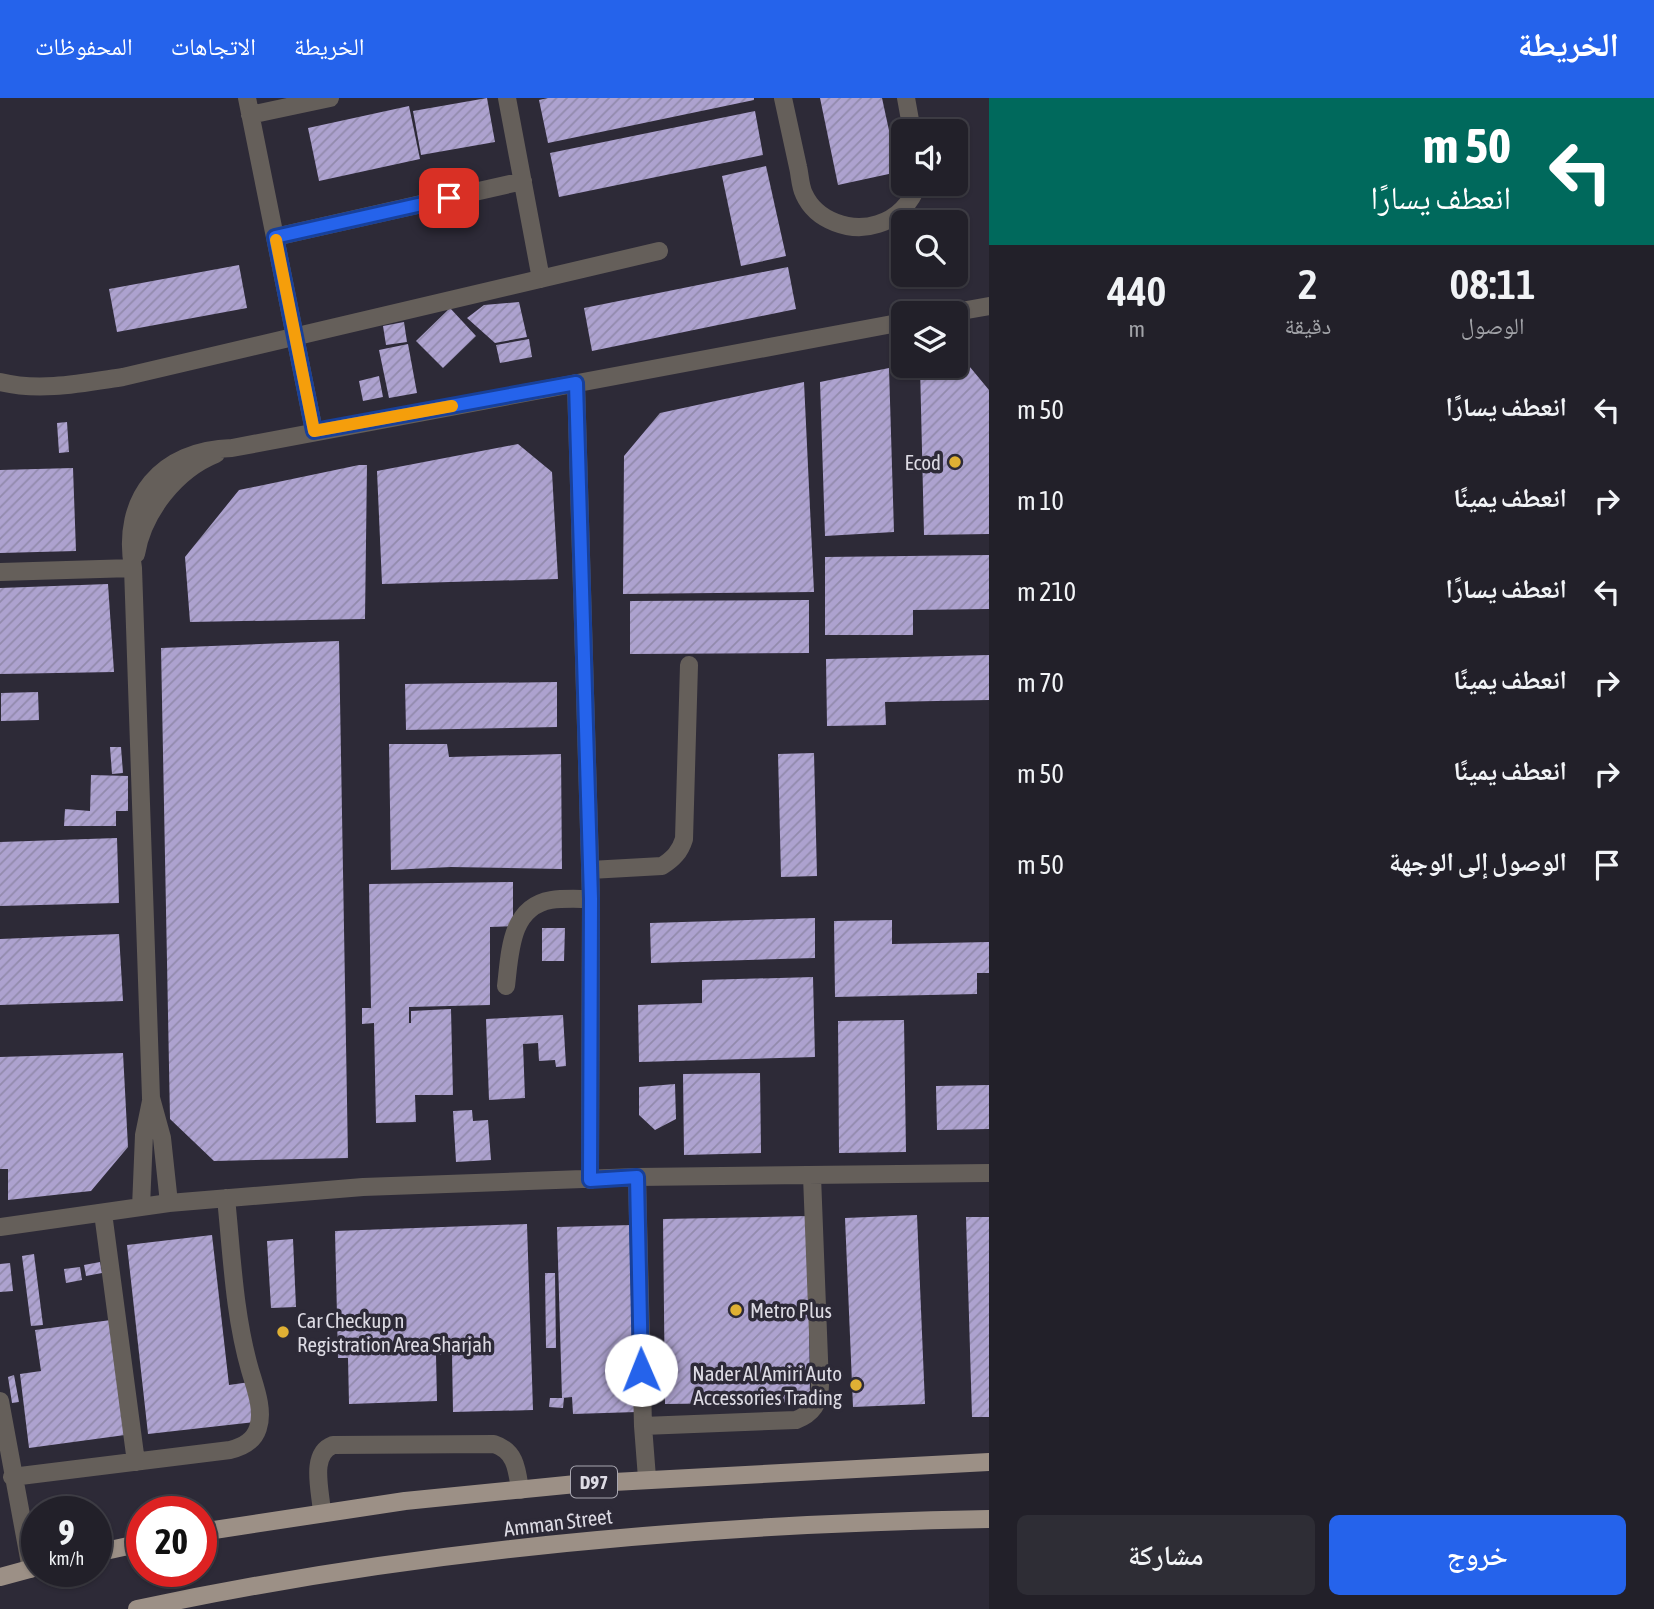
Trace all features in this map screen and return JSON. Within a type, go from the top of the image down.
[{"type":"main road","name":"Amman Street","points":[[217,1529],[405,1502],[647,1478],[989,1462]]},
{"type":"main road","name":"Amman Street","points":[[137,1609],[343,1570],[596,1539],[774,1526],[989,1519]]},
{"type":"main road","points":[[0,1577],[21,1571]]},
{"type":"street","points":[[314,431],[249,106],[330,98]]},
{"type":"street","points":[[507,98],[541,279]]},
{"type":"street","points":[[783,98],[804,194],[815,209],[831,221],[849,227],[869,227],[887,221],[903,210],[914,196]]},
{"type":"street","points":[[906,98],[910,119]]},
{"type":"street","points":[[275,237],[523,181]]},
{"type":"street","points":[[0,382],[19,387],[51,386],[123,377],[659,251]]},
{"type":"street","points":[[968,310],[989,306]]},
{"type":"street","points":[[141,1206],[144,1135],[151,1098],[133,568],[137,545],[146,523],[173,485],[190,469],[232,448],[891,324]]},
{"type":"street","points":[[576,383],[591,899],[590,1180]]},
{"type":"street","points":[[0,572],[133,568]]},
{"type":"street","points":[[590,870],[662,866],[671,861],[681,847],[689,665]]},
{"type":"street","points":[[506,986],[512,936],[520,919],[531,908],[550,900],[591,899]]},
{"type":"street","points":[[151,1098],[162,1138],[169,1203]]},
{"type":"street","points":[[0,1227],[141,1206],[363,1187],[637,1177],[989,1173]]},
{"type":"street","points":[[637,1177],[643,1426],[647,1478]]},
{"type":"street","points":[[643,1426],[796,1420],[805,1417],[817,1403],[820,1385],[813,1177]]},
{"type":"street","points":[[12,1477],[239,1448],[255,1436],[259,1427],[258,1402],[237,1310],[226,1198]]},
{"type":"street","points":[[103,1213],[136,1462]]},
{"type":"street","points":[[0,1401],[21,1514]]},
{"type":"street","points":[[322,1513],[318,1460],[324,1450],[333,1445],[494,1444],[501,1446],[511,1455],[520,1490]]},
{"type":"building","points":[[487,98],[495,142],[421,155],[413,111]]},
{"type":"building","points":[[820,98],[882,98],[891,140],[891,174],[838,185]]},
{"type":"building","points":[[539,100],[754,100],[548,143]]},
{"type":"building","points":[[409,106],[420,159],[319,181],[308,128]]},
{"type":"building","points":[[755,111],[763,155],[559,197],[550,153]]},
{"type":"building","points":[[766,166],[786,256],[741,266],[722,176]]},
{"type":"building","points":[[239,265],[247,308],[117,332],[109,289]]},
{"type":"building","points":[[788,267],[796,309],[592,351],[584,308]]},
{"type":"building","points":[[519,302],[527,337],[495,343],[467,318],[484,305]]},
{"type":"building","points":[[450,308],[476,336],[443,368],[416,341]]},
{"type":"building","points":[[404,322],[407,342],[386,345],[383,326]]},
{"type":"building","points":[[529,339],[532,357],[500,363],[496,345]]},
{"type":"building","points":[[408,344],[417,393],[389,398],[379,350]]},
{"type":"building","name":"Ecod","points":[[968,365],[989,390],[989,534],[924,535],[920,378],[968,378]]},
{"type":"building","points":[[889,368],[894,532],[825,536],[820,382]]},
{"type":"building","points":[[379,376],[383,397],[363,401],[359,381]]},
{"type":"building","points":[[804,382],[814,592],[623,594],[624,456],[660,413]]},
{"type":"building","points":[[67,422],[69,452],[59,453],[57,423]]},
{"type":"building","points":[[518,444],[552,472],[558,579],[382,584],[377,471]]},
{"type":"building","points":[[367,465],[365,619],[190,622],[185,557],[239,490]]},
{"type":"building","points":[[73,468],[76,551],[0,553],[0,470]]},
{"type":"building","points":[[989,555],[989,609],[913,610],[913,635],[825,635],[825,557]]},
{"type":"building","points":[[108,584],[114,672],[0,674],[0,588]]},
{"type":"building","points":[[809,600],[809,653],[630,654],[630,601]]},
{"type":"building","points":[[339,641],[348,1158],[214,1161],[170,1119],[161,648]]},
{"type":"building","points":[[989,655],[989,700],[885,702],[886,725],[827,726],[826,659]]},
{"type":"building","points":[[557,682],[557,727],[406,730],[405,684]]},
{"type":"building","points":[[38,692],[39,720],[1,721],[1,693]]},
{"type":"building","points":[[389,744],[447,744],[449,757],[561,754],[562,869],[451,867],[391,870]]},
{"type":"building","points":[[110,747],[121,747],[123,773],[112,774]]},
{"type":"building","points":[[814,753],[817,876],[781,877],[778,754]]},
{"type":"building","points":[[91,775],[128,776],[128,811],[116,811],[116,826],[64,826],[65,809],[90,811]]},
{"type":"building","points":[[117,838],[119,903],[0,906],[0,842]]},
{"type":"building","points":[[513,882],[513,926],[490,927],[490,1005],[409,1007],[409,1023],[411,1011],[451,1009],[453,1095],[415,1095],[416,1122],[376,1123],[374,1023],[362,1024],[362,1008],[371,1008],[369,884]]},
{"type":"building","points":[[815,918],[815,958],[651,963],[650,923]]},
{"type":"building","points":[[892,920],[892,944],[989,942],[989,973],[977,973],[977,994],[835,997],[834,921]]},
{"type":"building","points":[[542,928],[565,928],[564,961],[542,961]]},
{"type":"building","points":[[119,934],[123,1001],[0,1005],[0,939]]},
{"type":"building","points":[[813,977],[815,1057],[639,1062],[638,1005],[702,1003],[702,980]]},
{"type":"building","points":[[563,1015],[566,1066],[556,1067],[555,1060],[539,1061],[538,1043],[523,1044],[525,1098],[489,1100],[486,1019]]},
{"type":"building","points":[[904,1020],[906,1152],[839,1153],[838,1021]]},
{"type":"building","points":[[123,1053],[128,1147],[91,1191],[8,1200],[8,1169],[0,1169],[0,1057]]},
{"type":"building","points":[[760,1073],[761,1153],[684,1155],[683,1074]]},
{"type":"building","points":[[675,1084],[676,1119],[655,1130],[639,1115],[639,1087]]},
{"type":"building","points":[[989,1085],[989,1129],[937,1130],[936,1086]]},
{"type":"building","points":[[472,1110],[473,1121],[488,1120],[491,1160],[456,1162],[453,1111]]},
{"type":"building","points":[[917,1215],[925,1404],[853,1407],[845,1218]]},
{"type":"building","name":"Metro Plus","points":[[808,1216],[810,1402],[665,1404],[663,1219]]},
{"type":"building","points":[[966,1217],[989,1217],[989,1417],[972,1417]]},
{"type":"building","points":[[527,1224],[533,1410],[453,1412],[452,1354],[436,1355],[437,1401],[349,1404],[348,1358],[338,1358],[335,1231]]},
{"type":"building","points":[[632,1225],[637,1412],[573,1414],[572,1397],[562,1398],[557,1227]]},
{"type":"building","points":[[212,1235],[229,1385],[250,1382],[255,1422],[148,1434],[127,1245]]},
{"type":"building","points":[[293,1239],[296,1307],[271,1308],[267,1241]]},
{"type":"building","points":[[34,1254],[43,1325],[31,1326],[22,1256]]},
{"type":"building","points":[[100,1262],[102,1273],[86,1276],[84,1265]]},
{"type":"building","points":[[10,1263],[13,1291],[0,1292],[0,1264]]},
{"type":"building","points":[[80,1267],[82,1280],[66,1283],[64,1269]]},
{"type":"building","points":[[545,1273],[555,1273],[556,1348],[546,1348]]},
{"type":"building","points":[[111,1320],[125,1435],[29,1448],[20,1374],[41,1371],[35,1330]]},
{"type":"building","points":[[14,1375],[19,1402],[12,1403],[8,1377]]},
{"type":"building","points":[[550,1398],[564,1398],[563,1408],[549,1407]]},
{"type":"slow traffic","points":[[276,240],[314,431],[452,406]]},
{"type":"place","name":"Ecod","points":[[955,462]]},
{"type":"place","name":"Metro Plus","points":[[736,1310]]},
{"type":"place","name":"Car Checkup n Registration Area Sharjah","points":[[283,1332]]},
{"type":"place","name":"Nader Al Amiri Auto Accessories Trading","points":[[856,1385]]},
{"type":"route","points":[[449,198],[275,237],[314,431],[576,383],[591,899],[590,1180],[637,1177],[641,1370]]}]
